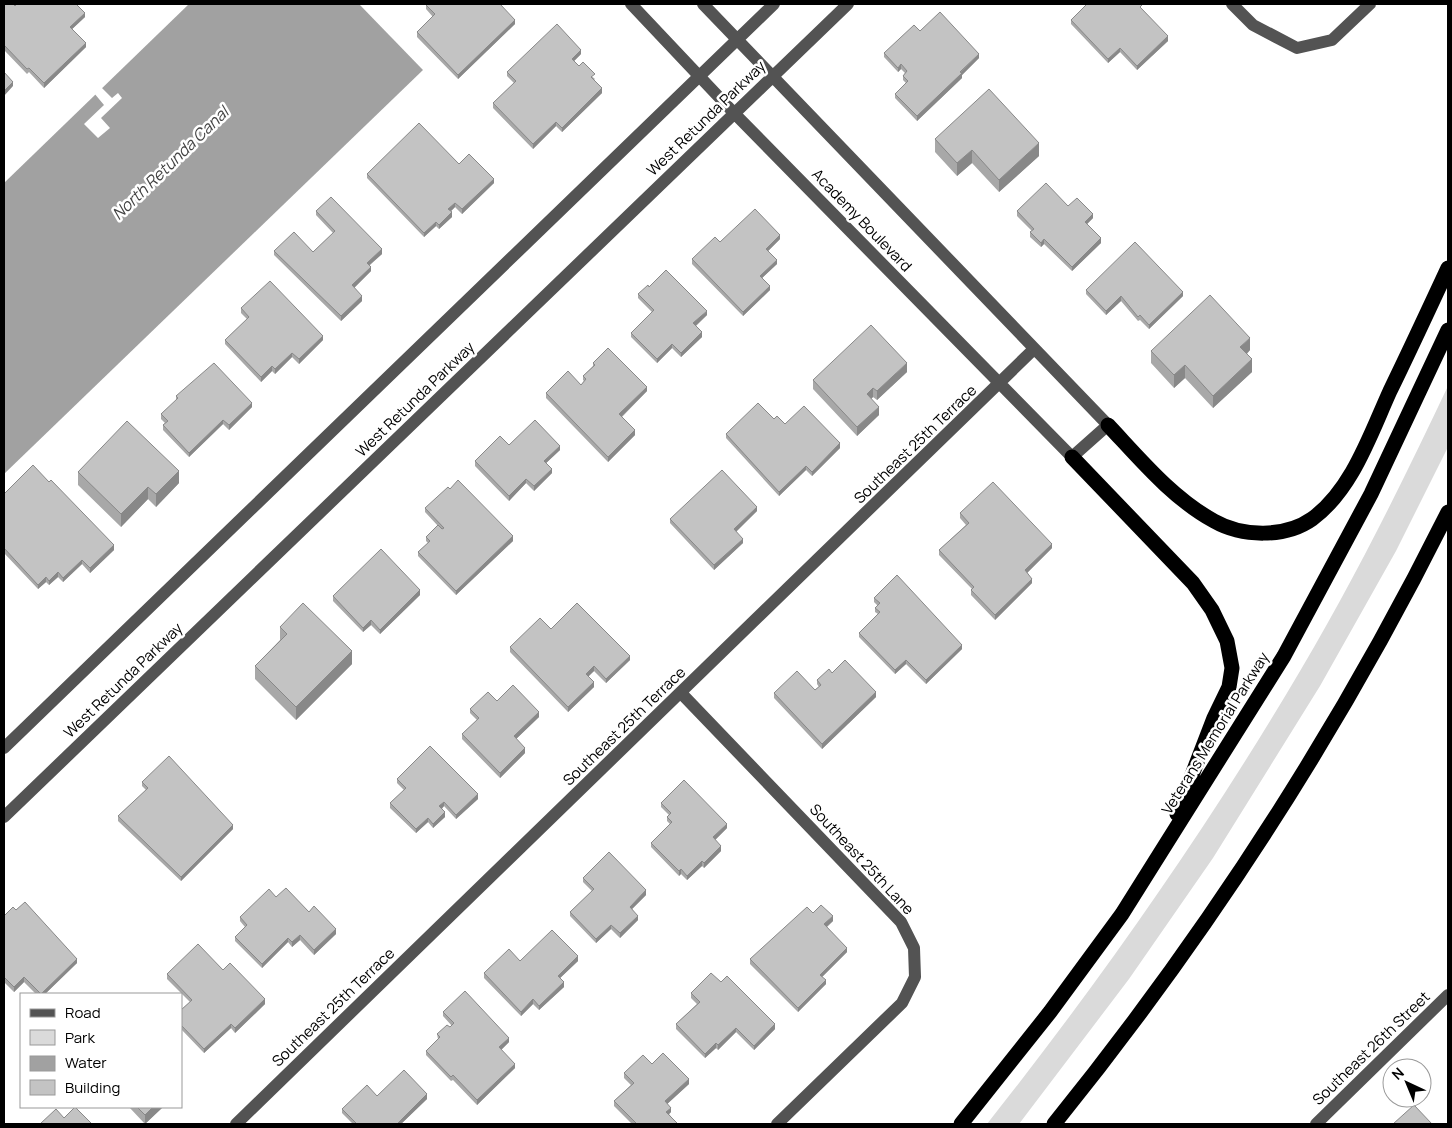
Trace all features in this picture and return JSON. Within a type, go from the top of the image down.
[{"type":"highway","points":[[1108,425],[1154,474],[1186,502],[1216,522],[1249,533],[1282,532],[1311,519],[1348,478],[1448,268]]},
{"type":"highway","name":"Veterans Memorial Parkway","points":[[961,1124],[1056,1004],[1122,914],[1284,656],[1372,494],[1448,330]]},
{"type":"highway","points":[[1072,457],[1193,583],[1212,610],[1227,641],[1232,668],[1229,687],[1214,718],[1165,846]]},
{"type":"highway","points":[[1054,1124],[1167,977],[1247,860],[1351,692],[1448,512]]},
{"type":"street","name":"Academy Boulevard","points":[[631,4],[734,113],[1072,457]]},
{"type":"street","points":[[703,4],[1108,425],[1072,457]]},
{"type":"street","points":[[4,748],[774,4]]},
{"type":"street","name":"West Retunda Parkway","points":[[4,817],[848,4]]},
{"type":"street","points":[[1232,4],[1253,26],[1297,48],[1332,40],[1370,4]]},
{"type":"street","name":"Southeast 25th Terrace","points":[[236,1124],[682,693],[1034,349]]},
{"type":"street","name":"Southeast 25th Lane","points":[[682,693],[901,922],[914,948],[915,977],[902,1003],[777,1124]]},
{"type":"street","name":"Southeast 26th Street","points":[[1316,1124],[1448,995]]},
{"type":"green space","points":[[1448,386],[1448,447],[1396,551],[1320,686],[1213,858],[1129,979],[1019,1124],[987,1124],[1106,967],[1181,859],[1253,749],[1309,656],[1351,580],[1411,464]]},
{"type":"water","name":"North Retunda Canal","points":[[189,4],[359,4],[423,70],[4,474],[4,183]]},
{"type":"pier","points":[[100,86],[112,98],[118,93],[122,98],[101,118],[110,128],[98,138],[84,124],[104,105],[94,93]]},
{"type":"building","points":[[4,4],[13,4],[15,6],[17,4],[76,4],[85,13],[70,27],[86,43],[44,83],[29,68],[27,69],[4,45]]},
{"type":"building","points":[[427,4],[500,4],[515,20],[458,75],[417,32],[435,14]]},
{"type":"building","points":[[1087,4],[1142,4],[1140,7],[1168,36],[1137,66],[1120,48],[1108,59],[1071,20]]},
{"type":"building","points":[[940,12],[979,54],[917,116],[895,94],[908,81],[903,76],[907,71],[901,64],[898,68],[884,53],[914,25],[920,31]]},
{"type":"building","points":[[557,24],[581,50],[572,59],[579,66],[583,62],[595,74],[591,77],[602,88],[562,128],[556,122],[533,144],[493,103],[516,81],[507,72]]},
{"type":"building","points":[[4,72],[13,82],[4,91]]},
{"type":"building","points":[[989,89],[1039,143],[999,180],[972,150],[957,163],[935,139]]},
{"type":"building","points":[[419,123],[459,164],[469,154],[494,179],[462,209],[455,203],[448,209],[452,212],[439,225],[436,222],[424,233],[367,174]]},
{"type":"building","points":[[1046,183],[1068,206],[1077,198],[1093,214],[1085,222],[1101,238],[1072,267],[1044,239],[1041,243],[1030,232],[1034,229],[1017,211]]},
{"type":"building","points":[[331,197],[382,249],[367,263],[371,267],[352,285],[362,296],[341,316],[274,251],[294,232],[313,252],[335,231],[316,211]]},
{"type":"building","points":[[755,209],[780,235],[766,249],[777,260],[760,276],[770,286],[743,312],[692,259],[715,237],[720,242]]},
{"type":"building","points":[[1135,242],[1183,292],[1149,325],[1140,315],[1138,317],[1121,296],[1106,311],[1086,290]]},
{"type":"building","points":[[666,270],[707,311],[693,323],[702,332],[681,353],[672,344],[657,359],[631,333],[654,310],[638,294],[648,285],[649,287]]},
{"type":"building","points":[[270,281],[323,336],[299,359],[292,353],[275,369],[272,366],[261,377],[225,340],[249,317],[241,308]]},
{"type":"building","points":[[1210,295],[1250,338],[1240,347],[1252,359],[1213,396],[1185,365],[1174,375],[1151,351]]},
{"type":"building","points":[[871,325],[907,363],[877,391],[873,388],[867,394],[879,407],[857,427],[813,380]]},
{"type":"building","points":[[608,348],[647,387],[619,414],[635,430],[608,457],[546,393],[568,371],[581,385],[586,379],[583,376],[595,365],[593,363]]},
{"type":"building","points":[[214,363],[252,403],[229,425],[223,420],[189,453],[163,425],[168,421],[161,414],[178,398],[176,396]]},
{"type":"building","points":[[758,403],[774,419],[777,416],[785,424],[804,406],[840,443],[812,472],[806,466],[779,492],[726,434]]},
{"type":"building","points":[[535,420],[560,446],[544,461],[552,469],[534,486],[526,479],[509,496],[475,461],[500,436],[509,445]]},
{"type":"building","points":[[127,421],[179,471],[156,494],[148,487],[121,514],[78,472]]},
{"type":"building","points":[[33,465],[49,482],[51,480],[114,545],[90,568],[82,560],[63,578],[58,572],[49,581],[46,577],[38,585],[4,548],[4,494]]},
{"type":"building","points":[[722,470],[757,507],[734,529],[743,539],[714,565],[670,519]]},
{"type":"building","points":[[458,480],[513,536],[456,591],[418,552],[430,541],[426,537],[438,525],[442,529],[444,528],[425,508],[448,487],[450,489]]},
{"type":"building","points":[[993,482],[1052,544],[1025,570],[1032,579],[995,615],[971,590],[974,587],[939,550],[969,523],[960,513]]},
{"type":"building","points":[[381,549],[420,590],[380,630],[371,620],[363,628],[333,596]]},
{"type":"building","points":[[897,575],[962,645],[926,680],[906,660],[895,670],[859,633],[880,612],[875,608],[880,603],[874,598]]},
{"type":"building","points":[[303,603],[352,651],[296,707],[255,666],[287,634],[280,627]]},
{"type":"building","points":[[577,603],[630,656],[606,679],[594,666],[586,674],[594,682],[568,707],[510,647],[540,618],[551,629]]},
{"type":"building","points":[[845,660],[876,692],[822,744],[774,693],[797,671],[815,690],[821,685],[817,680],[829,669],[832,673]]},
{"type":"building","points":[[513,685],[539,712],[514,736],[525,748],[500,773],[462,734],[479,718],[470,709],[488,692],[497,701]]},
{"type":"building","points":[[430,746],[478,794],[456,815],[444,802],[439,806],[445,812],[433,824],[428,818],[416,829],[390,803],[406,788],[397,779]]},
{"type":"building","points":[[169,756],[233,825],[181,877],[118,816],[148,788],[142,782]]},
{"type":"building","points":[[684,780],[727,824],[713,837],[721,846],[687,876],[681,869],[679,871],[651,843],[672,822],[667,817],[671,813],[661,803]]},
{"type":"building","points":[[609,852],[646,890],[630,907],[638,916],[620,933],[611,925],[596,939],[570,912],[594,889],[583,878]]},
{"type":"building","points":[[286,888],[309,912],[314,906],[336,929],[314,950],[300,935],[292,942],[288,938],[262,964],[235,937],[247,925],[240,917],[269,889],[276,897]]},
{"type":"building","points":[[25,902],[77,959],[42,993],[24,977],[14,987],[4,977],[4,916],[13,907],[16,910]]},
{"type":"building","points":[[821,905],[833,916],[824,924],[847,948],[820,975],[826,980],[798,1008],[750,959],[807,907],[813,913]]},
{"type":"building","points":[[552,930],[578,956],[558,976],[564,982],[539,1006],[533,999],[521,1012],[484,973],[509,949],[520,961]]},
{"type":"building","points":[[198,944],[223,970],[230,963],[265,999],[235,1028],[231,1024],[204,1049],[182,1026],[182,1009],[192,1000],[167,974]]},
{"type":"building","points":[[711,973],[721,982],[727,976],[775,1024],[754,1046],[736,1028],[705,1054],[676,1024],[700,1002],[691,993]]},
{"type":"building","points":[[465,991],[509,1038],[499,1047],[515,1064],[477,1100],[426,1051],[440,1037],[437,1034],[447,1025],[450,1027],[454,1023],[443,1012]]},
{"type":"building","points":[[663,1053],[689,1079],[665,1101],[671,1108],[666,1112],[677,1123],[637,1124],[614,1101],[634,1083],[624,1073],[643,1055],[652,1064]]},
{"type":"building","points":[[404,1070],[427,1094],[397,1124],[357,1124],[342,1109],[367,1085],[377,1096]]},
{"type":"building","points":[[76,1108],[92,1124],[40,1124],[56,1109],[64,1118]]},
{"type":"building","points":[[138,1108],[152,1108],[145,1115]]},
{"type":"building","points":[[1411,1108],[1417,1108],[1432,1124],[1393,1124]]}]
